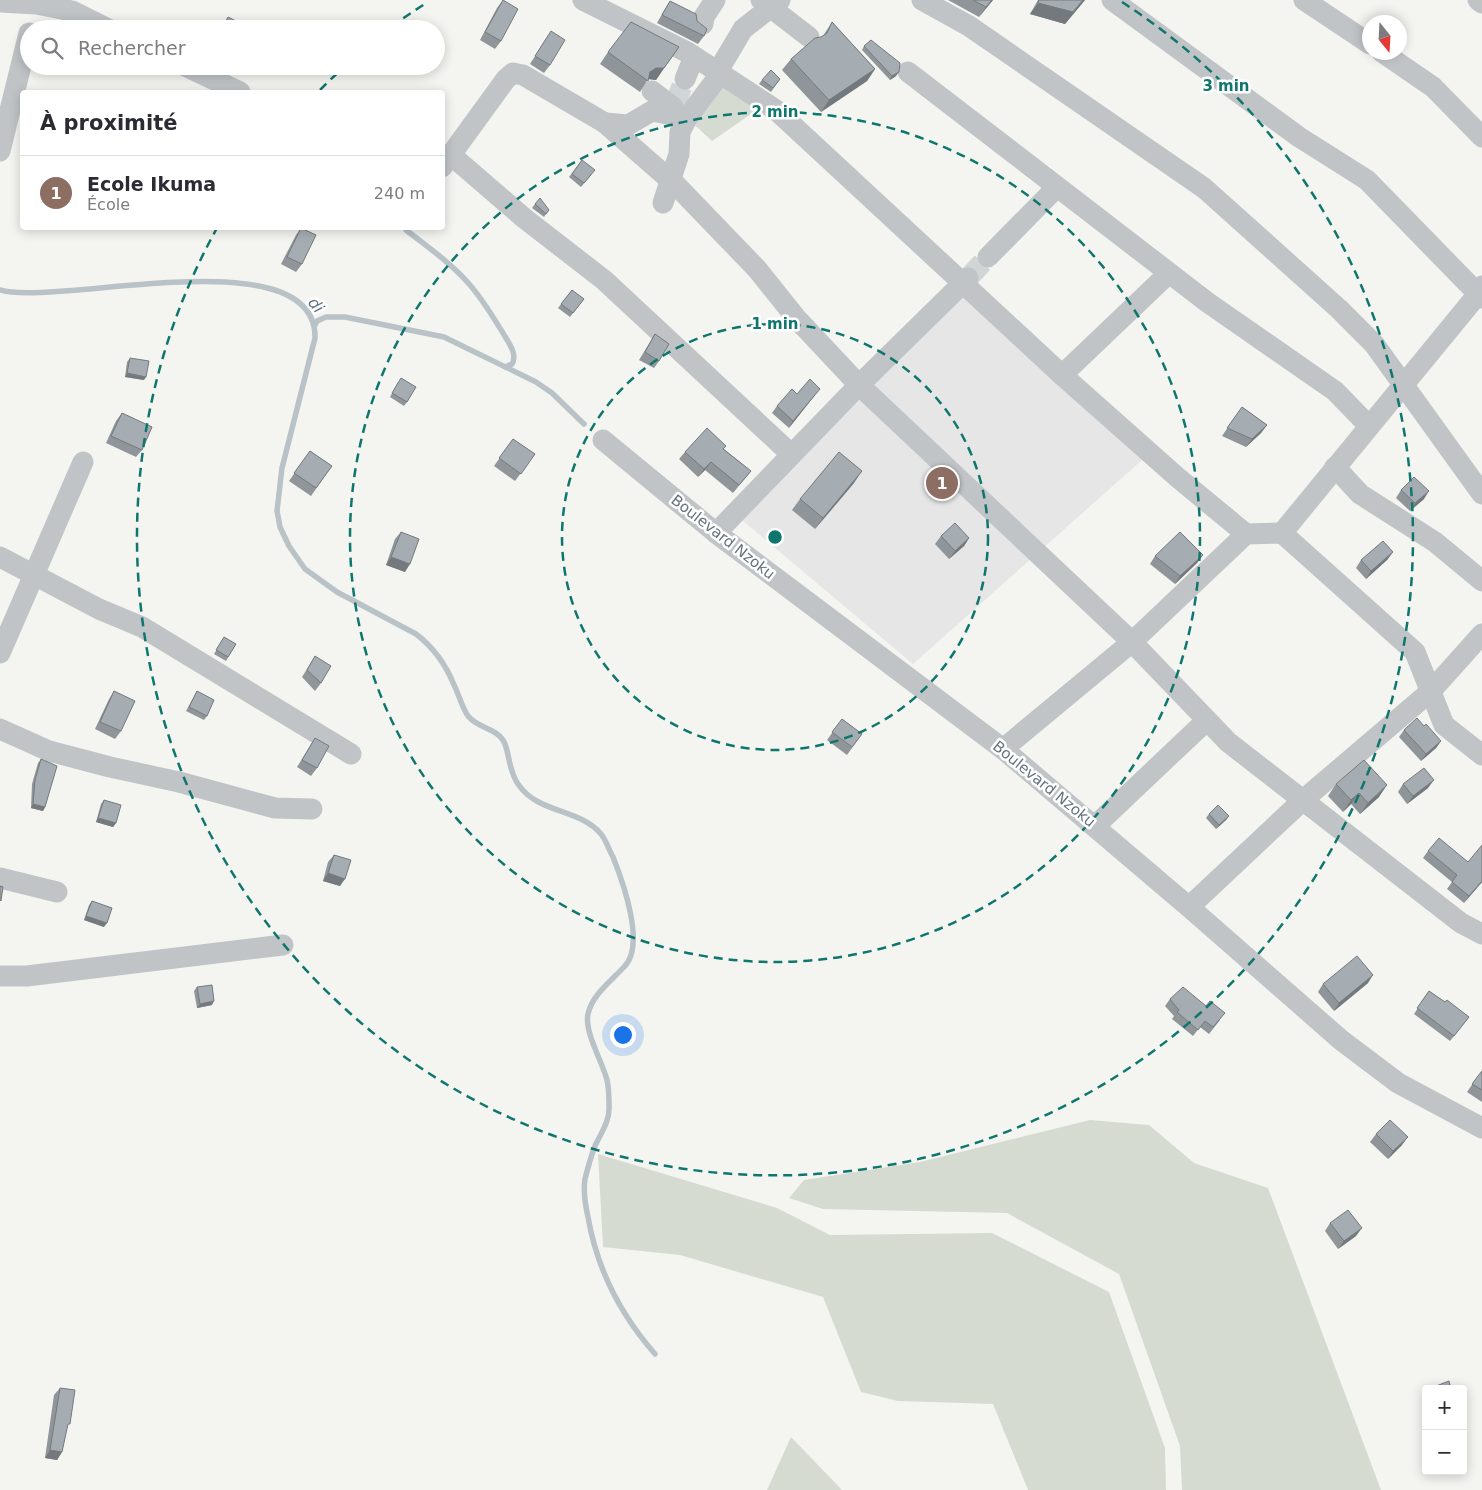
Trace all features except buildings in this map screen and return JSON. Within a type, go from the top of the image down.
[{"type":"street","points":[[72,11],[90,0]]},
{"type":"street","points":[[583,0],[694,56],[776,110],[965,281],[1062,375],[1177,477],[1246,534],[1282,533],[1415,652],[1444,725],[1482,755]]},
{"type":"street","points":[[703,24],[704,18],[715,0]]},
{"type":"street","points":[[922,0],[970,26],[1204,188],[1339,309],[1374,344],[1482,494]]},
{"type":"street","points":[[1112,0],[1299,138],[1367,180],[1481,292],[1282,533]]},
{"type":"street","points":[[1304,0],[1362,39]]},
{"type":"street","points":[[1478,0],[1482,3]]},
{"type":"street","points":[[0,2],[36,2],[72,11],[90,20]]},
{"type":"street","points":[[32,20],[36,2]]},
{"type":"street","points":[[605,123],[628,125],[652,111],[676,111],[720,72],[743,29],[771,2],[809,37]]},
{"type":"street","points":[[685,79],[694,56]]},
{"type":"street","points":[[1394,60],[1433,87],[1482,137]]},
{"type":"street","points":[[0,151],[20,70]]},
{"type":"street","points":[[908,72],[1056,188],[1207,302],[1336,390],[1369,426]]},
{"type":"street","points":[[791,454],[604,280],[447,161],[506,79],[513,73],[523,75],[605,123],[671,181],[757,269],[798,319],[858,384],[1132,642],[1206,721],[1248,759],[1461,922],[1482,934]]},
{"type":"street","points":[[204,75],[236,90]]},
{"type":"street","points":[[652,91],[676,111],[680,132],[679,154],[663,203]]},
{"type":"street","points":[[679,154],[699,208]]},
{"type":"street","points":[[988,257],[1056,188]]},
{"type":"street","points":[[1062,375],[1169,273]]},
{"type":"street","points":[[716,533],[858,384],[965,281]]},
{"type":"street","name":"Boulevard Nzoku","points":[[602,440],[716,533],[1003,749],[1372,1065],[1398,1084],[1482,1128]]},
{"type":"street","points":[[0,653],[83,462]]},
{"type":"street","points":[[1335,467],[1360,494],[1435,542],[1482,581]]},
{"type":"street","points":[[1003,749],[1132,642],[1246,534]]},
{"type":"street","points":[[0,557],[99,609],[142,627],[351,754]]},
{"type":"street","points":[[1189,907],[1304,800],[1431,691],[1482,634]]},
{"type":"street","points":[[1095,826],[1206,721]]},
{"type":"street","points":[[0,729],[49,751],[110,767],[179,782],[275,808],[312,809]]},
{"type":"street","points":[[0,878],[57,892]]},
{"type":"street","points":[[0,976],[27,976],[283,945]]},
{"type":"shaded area","points":[[721,73],[764,105],[712,141],[687,118]]},
{"type":"shaded area","points":[[966,284],[1152,451],[913,664],[736,515]]},
{"type":"shaded area","points":[[1090,1120],[1149,1125],[1194,1163],[1268,1188],[1381,1490],[1182,1490],[1180,1446],[1119,1274],[1007,1213],[823,1209],[789,1198],[804,1180],[920,1162]]},
{"type":"shaded area","points":[[598,1154],[777,1208],[830,1235],[992,1233],[1109,1292],[1165,1448],[1166,1490],[1028,1490],[993,1404],[898,1401],[861,1392],[823,1297],[680,1255],[603,1247]]},
{"type":"shaded area","points":[[791,1437],[842,1490],[767,1490]]},
{"type":"waterway","points":[[406,230],[456,270],[488,309],[513,352],[514,360],[512,364],[505,367]]},
{"type":"waterway","points":[[0,290],[30,293],[179,282],[231,282],[274,290],[304,307],[315,338],[282,468],[277,511],[280,527],[289,546],[305,569],[337,592],[416,634],[428,645],[447,670],[468,716],[477,724],[502,739],[507,749],[513,774],[526,794],[547,806],[582,819],[601,834],[613,857],[622,882],[627,897],[633,930],[633,944],[630,957],[624,967],[598,994],[588,1014],[591,1038],[607,1080],[609,1111],[607,1122],[595,1146],[590,1162],[585,1179],[584,1193],[592,1236],[604,1273],[631,1323],[655,1354]]},
{"type":"waterway","name":"di","points":[[315,325],[317,321],[326,317],[345,317],[444,337],[536,382],[552,393],[584,424]]},
{"type":"tunnel","points":[[674,106],[685,79]]},
{"type":"tunnel","points":[[968,278],[988,257]]},
{"type":"place","name":"Ecole Ikuma","points":[[942,483]]}]
